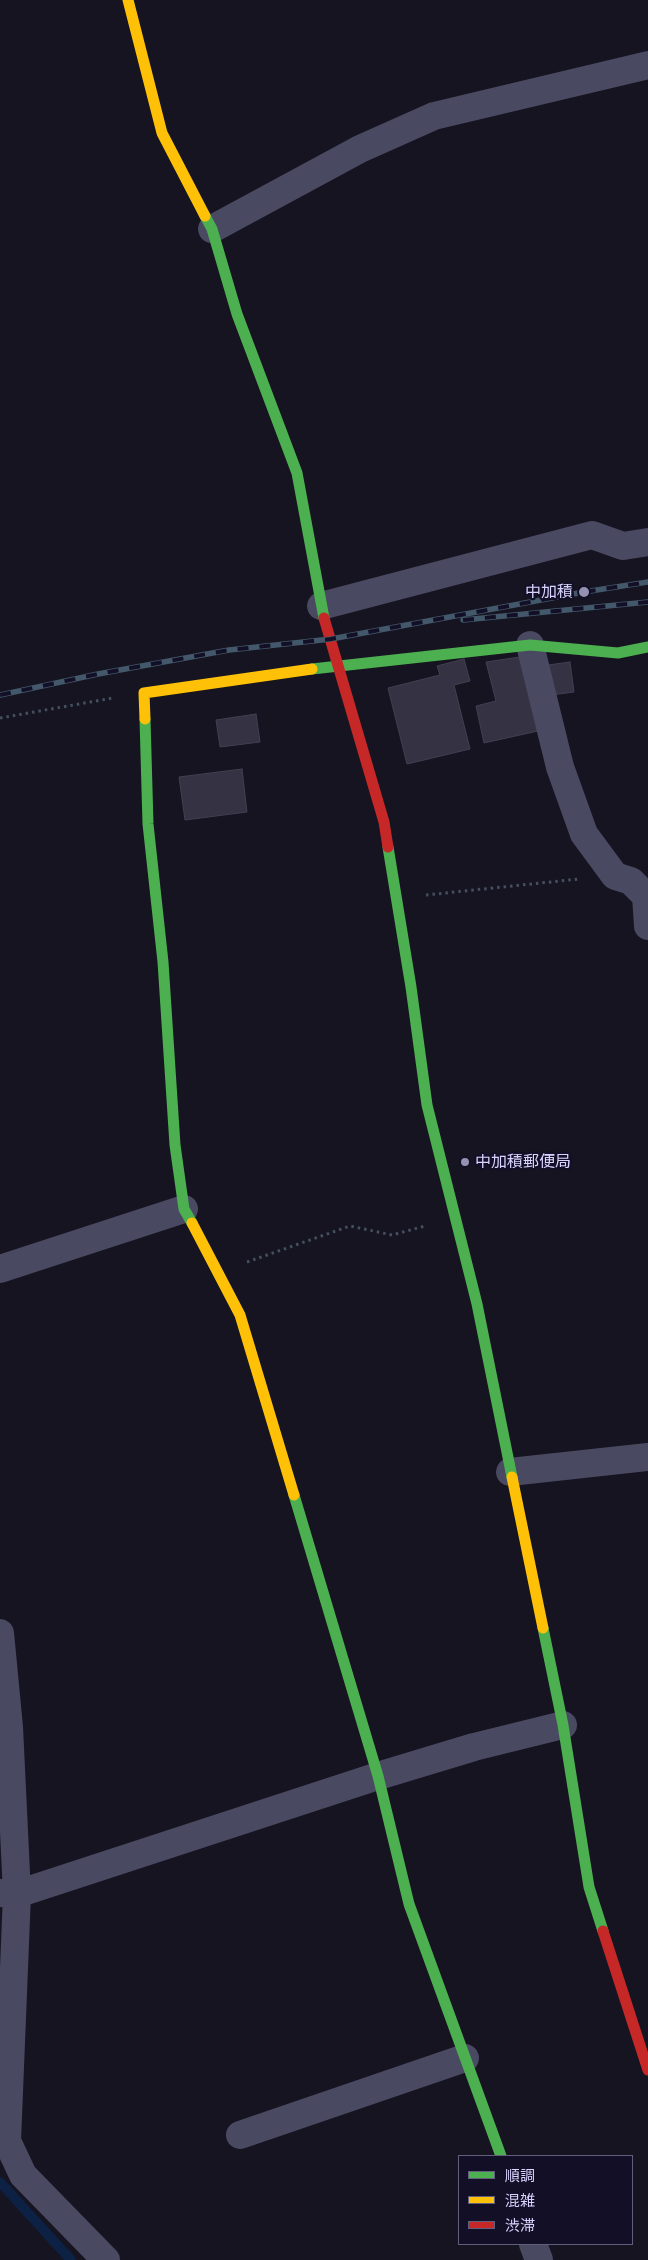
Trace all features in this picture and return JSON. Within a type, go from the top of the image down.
[{"type":"street","points":[[128,0],[162,133],[212,230],[237,314],[298,473],[320,606],[384,822],[427,1105],[477,1304],[563,1725],[590,1887],[648,2070]]},
{"type":"street","points":[[212,230],[360,149],[434,116],[648,65]]},
{"type":"street","points":[[320,606],[592,535],[623,546],[648,542]]},
{"type":"street","points":[[530,645],[560,767],[584,834],[615,876],[631,881],[647,896],[648,926]]},
{"type":"street","points":[[501,2155],[409,1904],[378,1776],[240,1315],[184,1209],[175,1145],[162,962],[148,824],[144,693],[338,665],[530,645],[618,653],[648,647]]},
{"type":"street","points":[[0,1269],[184,1209]]},
{"type":"street","points":[[510,1472],[648,1457]]},
{"type":"street","points":[[0,1633],[9,1727],[7,2141],[23,2174],[106,2260]]},
{"type":"street","points":[[8,1894],[378,1776],[474,1747],[563,1725]]},
{"type":"street","points":[[240,2135],[465,2058]]},
{"type":"street","points":[[534,2245],[539,2260]]},
{"type":"path","points":[[0,718],[144,693]]},
{"type":"path","points":[[396,898],[615,876]]},
{"type":"path","points":[[217,1272],[350,1226],[392,1235],[455,1217]]},
{"type":"building","points":[[520,657],[538,731],[484,743],[476,706],[496,701],[486,662]]},
{"type":"building","points":[[464,659],[470,681],[454,685],[470,749],[407,764],[388,688],[440,675],[437,666]]},
{"type":"building","points":[[570,662],[574,692],[551,695],[548,665]]},
{"type":"building","points":[[256,714],[260,742],[220,747],[216,720]]},
{"type":"building","points":[[242,769],[247,812],[185,820],[179,777]]},
{"type":"waterway","points":[[0,2182],[71,2260]]},
{"type":"railway","points":[[0,695],[98,674],[229,650],[331,639],[648,582]]},
{"type":"railway","points":[[463,620],[648,602]]},
{"type":"traffic: fast","points":[[205,216],[212,229],[237,314],[297,473],[324,618]]},
{"type":"traffic: fast","points":[[312,669],[530,645],[618,653],[648,647]]},
{"type":"traffic: fast","points":[[145,719],[148,824],[163,962],[175,1145],[184,1209],[192,1223]]},
{"type":"traffic: fast","points":[[388,847],[411,987],[427,1105],[477,1304],[512,1477]]},
{"type":"traffic: fast","points":[[294,1495],[378,1776],[409,1904],[501,2155]]},
{"type":"traffic: fast","points":[[543,1628],[563,1725],[589,1887],[603,1931]]},
{"type":"traffic: slow","points":[[128,0],[162,133],[205,216]]},
{"type":"traffic: slow","points":[[145,719],[144,693],[312,669]]},
{"type":"traffic: slow","points":[[192,1223],[240,1315],[294,1495]]},
{"type":"traffic: slow","points":[[512,1477],[543,1628]]},
{"type":"traffic: jam","points":[[324,618],[384,822],[388,847]]},
{"type":"traffic: jam","points":[[603,1931],[648,2070]]},
{"type":"place","name":"中加積","points":[[584,592]]},
{"type":"place","name":"中加積郵便局","points":[[465,1162]]}]
